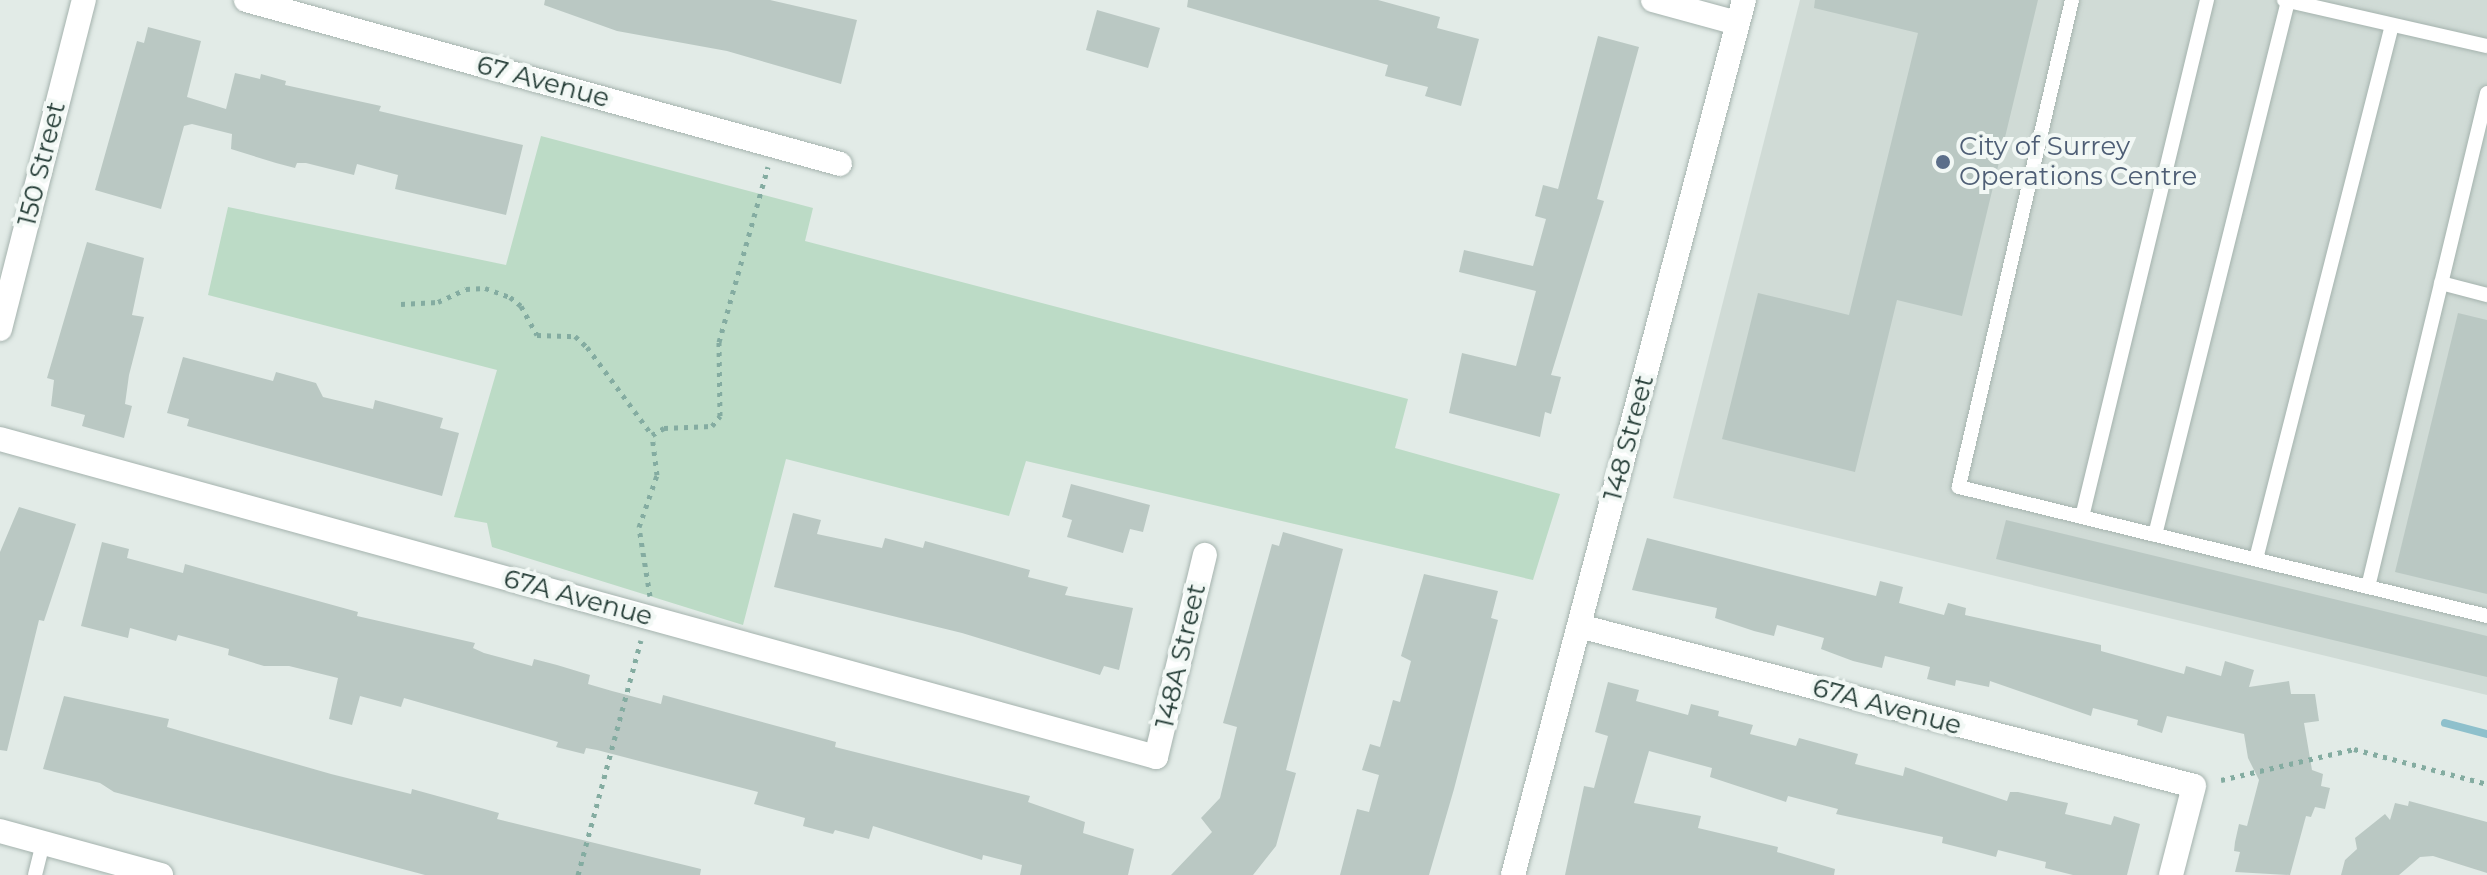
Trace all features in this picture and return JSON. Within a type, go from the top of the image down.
[{"type":"street","name":"150 Street","points":[[0,329],[84,0]]},
{"type":"street","name":"67 Avenue","points":[[246,0],[840,164]]},
{"type":"street","points":[[1653,0],[1740,12]]},
{"type":"street","name":"148 Street","points":[[1513,875],[1740,12]]},
{"type":"street","name":"67A Avenue","points":[[0,439],[1156,757]]},
{"type":"street","name":"148A Street","points":[[1156,757],[1205,555]]},
{"type":"street","name":"67A Avenue","points":[[1579,626],[2194,786],[2171,875]]},
{"type":"street","points":[[0,831],[161,875]]},
{"type":"lane","points":[[2072,0],[1959,487],[2487,616]]},
{"type":"lane","points":[[2082,517],[2207,0]]},
{"type":"lane","points":[[2155,535],[2286,0],[2487,46]]},
{"type":"lane","points":[[2256,559],[2392,25]]},
{"type":"lane","points":[[2368,587],[2487,93]]},
{"type":"lane","points":[[2441,283],[2487,295]]},
{"type":"lane","points":[[35,875],[43,843]]},
{"type":"path","points":[[652,435],[664,428],[712,426],[720,416],[719,342],[769,162]]},
{"type":"path","points":[[401,304],[438,302],[466,289],[485,288],[510,297],[521,306],[537,335],[575,336],[587,347],[652,435],[657,475],[639,527],[651,587],[649,605]]},
{"type":"path","points":[[578,875],[641,639]]},
{"type":"path","points":[[2221,780],[2354,749],[2487,784]]},
{"type":"shaded area","name":"City of Surrey Operations Centre","points":[[1800,0],[2487,0],[2487,695],[1673,498]]},
{"type":"green space","points":[[541,136],[813,208],[805,241],[1408,399],[1395,448],[1560,494],[1533,580],[1026,461],[1009,516],[786,459],[743,625],[492,547],[487,523],[454,517],[497,370],[208,295],[228,207],[506,265]]},
{"type":"building","points":[[545,0],[770,0],[857,20],[841,84],[727,51],[617,31],[544,5]]},
{"type":"building","points":[[1188,0],[1378,0],[1440,17],[1437,28],[1479,39],[1461,106],[1425,96],[1428,87],[1385,76],[1388,65],[1187,7]]},
{"type":"building","name":"City of Surrey Operations Centre","points":[[1815,0],[2038,0],[1962,316],[1897,300],[1855,472],[1722,439],[1758,293],[1849,315],[1918,33],[1814,8]]},
{"type":"building","points":[[1097,10],[1160,28],[1148,68],[1086,50]]},
{"type":"building","points":[[148,27],[201,41],[187,97],[226,109],[235,73],[260,79],[261,74],[286,81],[285,85],[381,106],[379,111],[523,145],[506,215],[395,189],[398,175],[357,164],[354,175],[306,163],[297,163],[295,168],[276,163],[231,149],[232,134],[192,124],[184,126],[161,209],[95,190],[137,41],[144,43]]},
{"type":"building","points":[[1598,36],[1639,47],[1597,199],[1604,201],[1551,375],[1561,377],[1551,414],[1545,412],[1540,437],[1449,413],[1462,353],[1516,366],[1536,291],[1459,272],[1464,250],[1533,266],[1546,219],[1535,216],[1543,185],[1558,189]]},
{"type":"building","points":[[87,242],[144,258],[132,315],[144,317],[129,375],[125,404],[132,406],[124,438],[82,426],[85,415],[51,406],[54,380],[47,378]]},
{"type":"building","points":[[2458,313],[2487,320],[2487,594],[2395,572]]},
{"type":"building","points":[[183,357],[273,381],[276,372],[316,383],[323,397],[373,409],[375,400],[443,418],[440,428],[459,433],[442,496],[187,426],[189,419],[167,413]]},
{"type":"building","points":[[1071,484],[1150,505],[1143,532],[1130,529],[1123,553],[1067,537],[1072,520],[1062,517]]},
{"type":"building","points":[[19,507],[76,524],[44,621],[39,620],[7,751],[0,750],[0,552]]},
{"type":"building","points":[[793,513],[821,520],[817,534],[882,548],[885,538],[923,548],[925,541],[1030,570],[1028,577],[1068,587],[1065,595],[1133,608],[1119,670],[1104,666],[1100,675],[962,633],[774,587]]},
{"type":"building","points":[[2006,520],[2487,636],[2487,677],[1996,559]]},
{"type":"building","points":[[1283,532],[1343,549],[1286,770],[1296,773],[1276,846],[1253,875],[1171,875],[1212,832],[1201,818],[1220,798],[1237,727],[1223,723],[1272,544],[1279,546]]},
{"type":"building","points":[[1647,538],[1876,596],[1880,581],[1903,587],[1899,603],[1944,615],[1948,603],[1966,608],[1965,615],[2101,645],[2101,651],[2184,674],[2186,666],[2221,676],[2225,661],[2254,670],[2249,687],[2289,681],[2291,694],[2315,694],[2319,721],[2304,723],[2312,770],[2323,774],[2321,786],[2330,788],[2325,809],[2315,807],[2311,817],[2306,816],[2290,875],[2235,872],[2240,852],[2234,851],[2239,824],[2247,826],[2259,780],[2248,758],[2244,734],[2167,716],[2162,733],[2137,725],[2138,720],[2093,708],[2091,716],[1990,681],[1989,687],[1956,680],[1955,686],[1927,679],[1930,667],[1885,656],[1882,668],[1853,661],[1821,649],[1824,638],[1777,625],[1774,636],[1754,631],[1715,618],[1717,608],[1632,590]]},
{"type":"building","points":[[102,542],[129,549],[127,558],[183,573],[185,564],[358,612],[357,616],[475,643],[473,648],[484,653],[532,666],[534,659],[557,665],[590,675],[588,684],[612,691],[661,704],[663,695],[836,742],[835,747],[1030,796],[1028,802],[1085,822],[1083,833],[1134,849],[1128,875],[1020,875],[1022,865],[983,855],[982,860],[873,826],[869,839],[835,830],[833,834],[803,826],[805,818],[754,804],[758,792],[597,750],[586,748],[584,754],[556,747],[558,742],[404,698],[401,707],[360,696],[352,725],[329,719],[338,678],[289,666],[264,666],[228,655],[229,649],[178,635],[176,641],[130,628],[128,638],[81,626]]},
{"type":"building","points":[[1424,574],[1498,591],[1491,618],[1498,620],[1454,789],[1429,875],[1340,875],[1357,809],[1369,812],[1379,775],[1362,770],[1370,744],[1380,747],[1393,700],[1400,702],[1411,661],[1401,656]]},
{"type":"building","points":[[1608,682],[1639,690],[1636,701],[1688,715],[1691,704],[1719,711],[1718,716],[1753,725],[1750,734],[1796,746],[1799,738],[1858,754],[1855,764],[1903,776],[1905,767],[2007,801],[2010,792],[2018,792],[2068,803],[2065,814],[2111,825],[2114,816],[2140,824],[2127,875],[2073,875],[2045,868],[2046,862],[1998,850],[1996,857],[1942,843],[1943,837],[1836,814],[1838,809],[1788,796],[1786,802],[1710,777],[1712,768],[1649,751],[1634,803],[1701,816],[1698,828],[1778,847],[1777,852],[1835,869],[1834,875],[1565,875],[1584,786],[1594,788],[1608,736],[1595,732]]},
{"type":"building","points":[[64,696],[169,719],[167,727],[331,774],[411,794],[412,789],[499,813],[497,819],[701,869],[700,875],[425,875],[114,792],[100,783],[43,769]]},
{"type":"building","points":[[2409,801],[2487,822],[2487,873],[2433,856],[2420,857],[2399,875],[2341,875],[2345,860],[2357,849],[2355,838],[2385,814],[2390,820],[2395,803],[2408,806]]},
{"type":"waterway","points":[[2445,723],[2487,734]]},
{"type":"place","name":"City of Surrey Operations Centre","points":[[1943,162]]}]
